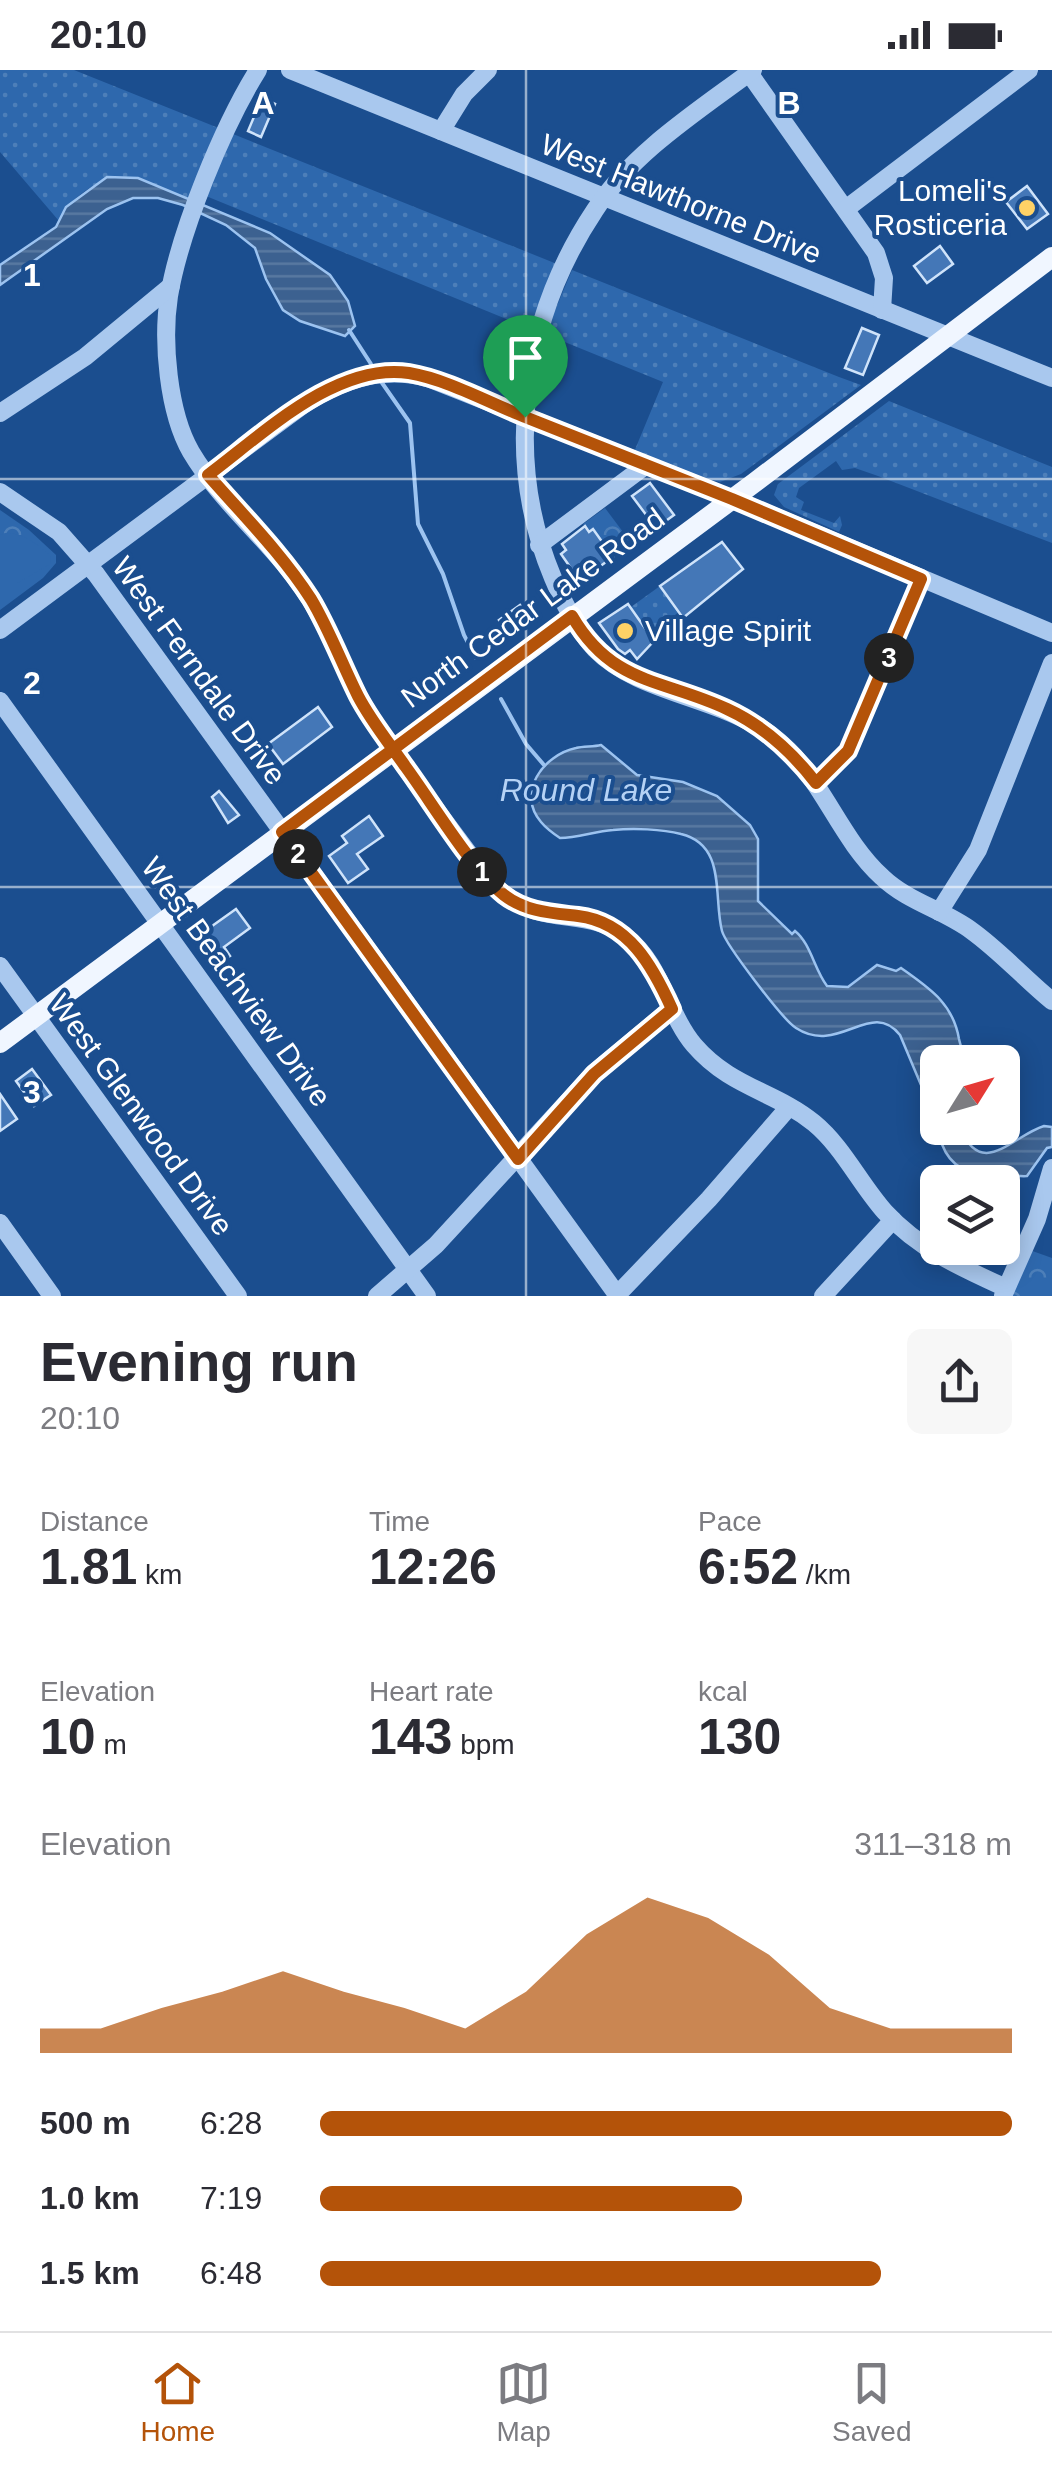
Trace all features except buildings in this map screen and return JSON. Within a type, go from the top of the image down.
[{"type":"main road","name":"North Cedar Lake Road","points":[[0,1043],[1052,256]]},
{"type":"street","points":[[258,70],[226,132],[192,215],[171,286],[168,368],[173,399],[189,448],[313,603],[360,698],[393,749],[489,881],[507,898],[532,909],[583,916],[630,939],[647,961],[692,1042],[710,1063],[819,1127],[893,1220],[921,1244],[1004,1292],[1037,1219],[1052,1168]]},
{"type":"street","name":"West Hawthorne Drive","points":[[290,70],[1052,378]]},
{"type":"street","points":[[441,131],[464,94],[488,70]]},
{"type":"street","points":[[847,208],[1029,70]]},
{"type":"street","points":[[882,310],[884,278],[876,253],[750,71],[651,148],[595,208],[547,302],[526,392],[525,417],[525,468],[539,546],[572,616],[595,649],[613,664],[748,720],[798,760],[882,878],[972,931],[1052,1001]]},
{"type":"street","points":[[0,413],[85,357],[171,286]]},
{"type":"street","points":[[0,630],[329,388],[378,375],[410,373],[732,499],[1052,633]]},
{"type":"street","points":[[539,546],[645,466]]},
{"type":"street","name":"West Ferndale Drive","points":[[0,492],[59,532],[88,565],[618,1296]]},
{"type":"street","points":[[816,783],[848,751],[921,579]]},
{"type":"street","points":[[940,912],[978,850],[1052,663]]},
{"type":"street","name":"West Beachview Drive","points":[[0,701],[427,1296]]},
{"type":"street","name":"West Glenwood Drive","points":[[0,966],[238,1296]]},
{"type":"street","points":[[377,1296],[436,1245],[594,1074],[672,1009]]},
{"type":"street","points":[[618,1296],[789,1107]]},
{"type":"street","points":[[823,1296],[893,1220]]},
{"type":"street","points":[[0,1223],[52,1296]]},
{"type":"green space","points":[[0,70],[74,70],[221,129],[190,199],[138,179],[112,179],[81,194],[59,221],[0,152]]},
{"type":"green space","points":[[233,134],[557,264],[533,330],[206,196]]},
{"type":"green space","points":[[572,270],[861,385],[741,474],[720,482],[634,452],[663,382],[545,334]]},
{"type":"green space","points":[[889,401],[1052,467],[1052,543],[855,468],[842,470],[836,461],[799,488],[796,497],[804,502],[801,510],[834,523],[840,516],[839,532],[784,507],[774,495],[778,484]]},
{"type":"green space","points":[[605,508],[629,540],[610,554],[583,524]]},
{"type":"green space","points":[[0,510],[56,555],[56,563],[43,578],[0,610]]},
{"type":"green space","points":[[5,533],[35,543],[51,556],[50,564],[16,584],[0,584],[0,535]]},
{"type":"green space","points":[[660,586],[679,612],[649,634],[631,607]]},
{"type":"green space","points":[[1024,1248],[1052,1258],[1052,1296],[1002,1296],[1016,1265],[1020,1265]]},
{"type":"water","points":[[107,177],[138,178],[270,233],[330,275],[348,301],[355,326],[345,336],[300,321],[283,310],[255,248],[226,225],[158,198],[133,198],[107,209],[0,285],[0,265],[56,227],[66,207]]},
{"type":"water","name":"Round Lake","points":[[601,745],[637,775],[683,782],[717,796],[750,825],[758,839],[758,901],[792,934],[795,931],[800,936],[827,986],[848,987],[877,965],[896,971],[901,968],[945,1006],[960,1045],[920,1045],[920,1083],[900,1035],[889,1025],[866,1024],[826,1036],[796,1028],[726,939],[712,861],[696,840],[673,832],[638,829],[560,838],[541,822],[531,799],[537,777],[553,758],[579,747]]},
{"type":"water","points":[[1052,1127],[1052,1147],[1047,1148],[1027,1176],[1020,1176],[1020,1165],[957,1165],[942,1145],[971,1145],[988,1153],[1007,1145],[1020,1145],[1020,1138]]},
{"type":"waterway","points":[[349,330],[371,364]]},
{"type":"waterway","points":[[380,380],[410,423],[418,524],[443,574],[476,658]]},
{"type":"waterway","points":[[501,699],[526,744],[544,765]]},
{"type":"place","name":"Lomeli's Rosticeria","points":[[1027,208]]},
{"type":"place","name":"Village Spirit","points":[[625,631]]},
{"type":"route","points":[[525,417],[430,379],[388,372],[329,388],[208,475],[313,603],[368,714],[382,734],[393,749],[405,766],[489,881],[507,898],[532,909],[583,916],[630,939],[647,961],[672,1009],[594,1074],[518,1159],[282,832],[393,749],[572,616],[595,649],[613,664],[748,720],[798,760],[816,783],[839,764],[860,728],[921,579],[525,417]]}]
